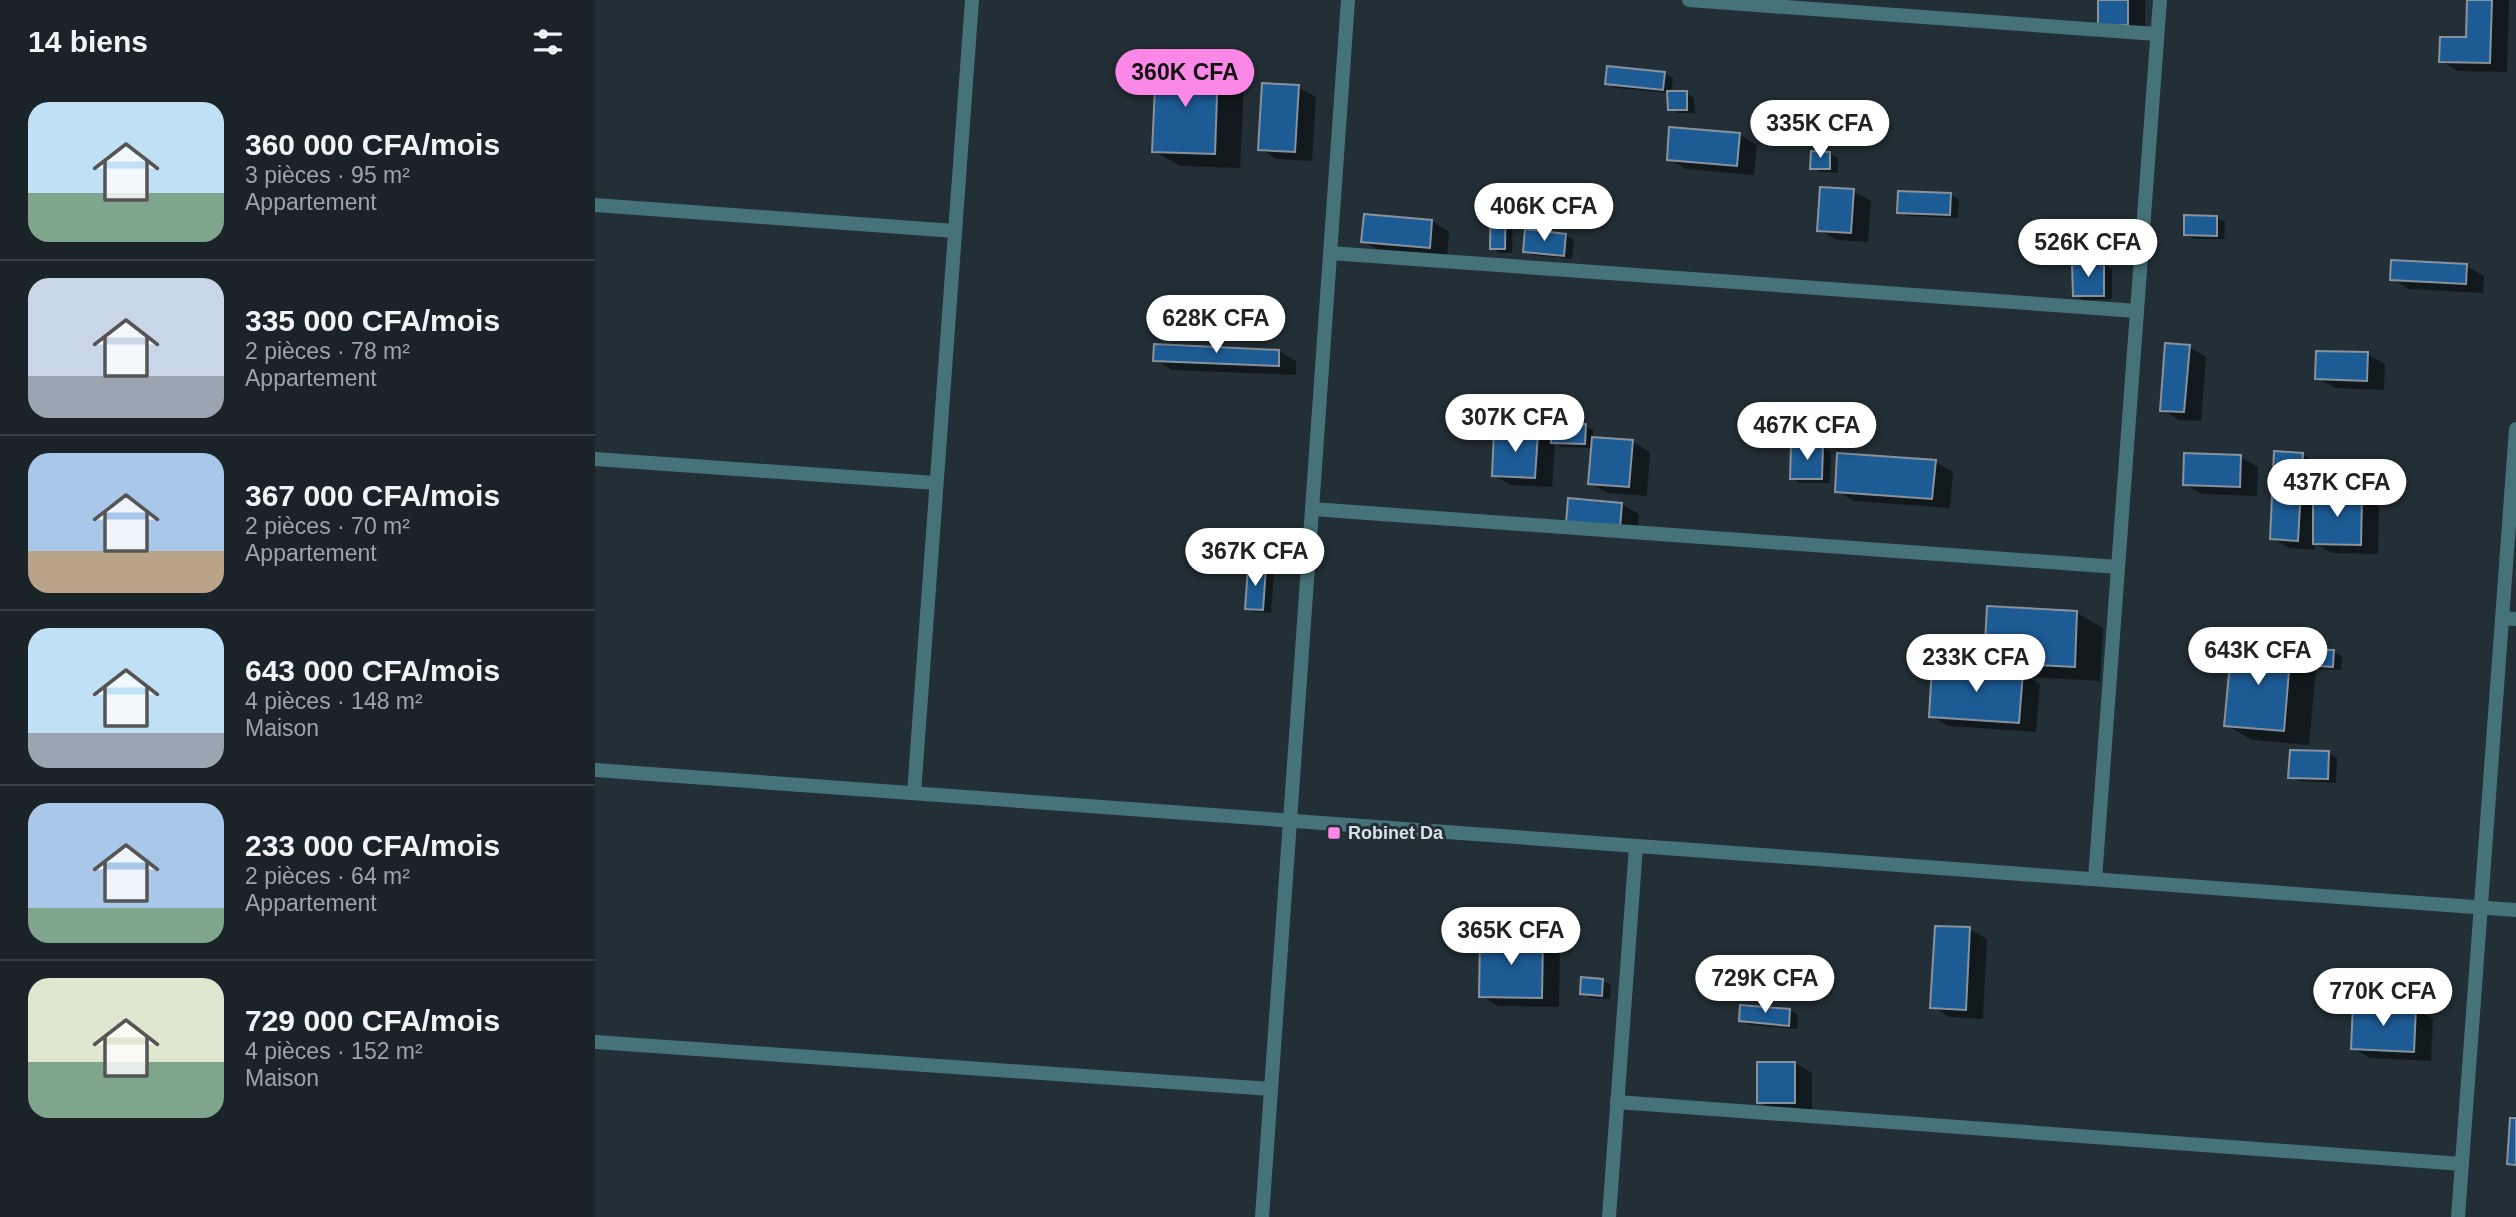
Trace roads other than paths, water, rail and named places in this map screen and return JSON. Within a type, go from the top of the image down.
[{"type":"street","points":[[914,793],[972,0]]},
{"type":"street","points":[[1262,1217],[1348,0]]},
{"type":"street","points":[[1689,0],[2157,34]]},
{"type":"street","points":[[2095,879],[2160,0]]},
{"type":"street","points":[[595,205],[955,231]]},
{"type":"street","points":[[1330,253],[2137,311]]},
{"type":"street","points":[[2458,1217],[2481,908],[2509,619],[2516,429]]},
{"type":"street","points":[[595,459],[936,483]]},
{"type":"street","points":[[1312,509],[2118,568]]},
{"type":"street","points":[[595,770],[2516,910]]},
{"type":"street","points":[[1609,1217],[1636,846]]},
{"type":"street","points":[[595,1042],[1271,1089]]},
{"type":"street","points":[[1617,1102],[2462,1164]]},
{"type":"place","name":"Robinet Da","points":[[1334,833]]}]
